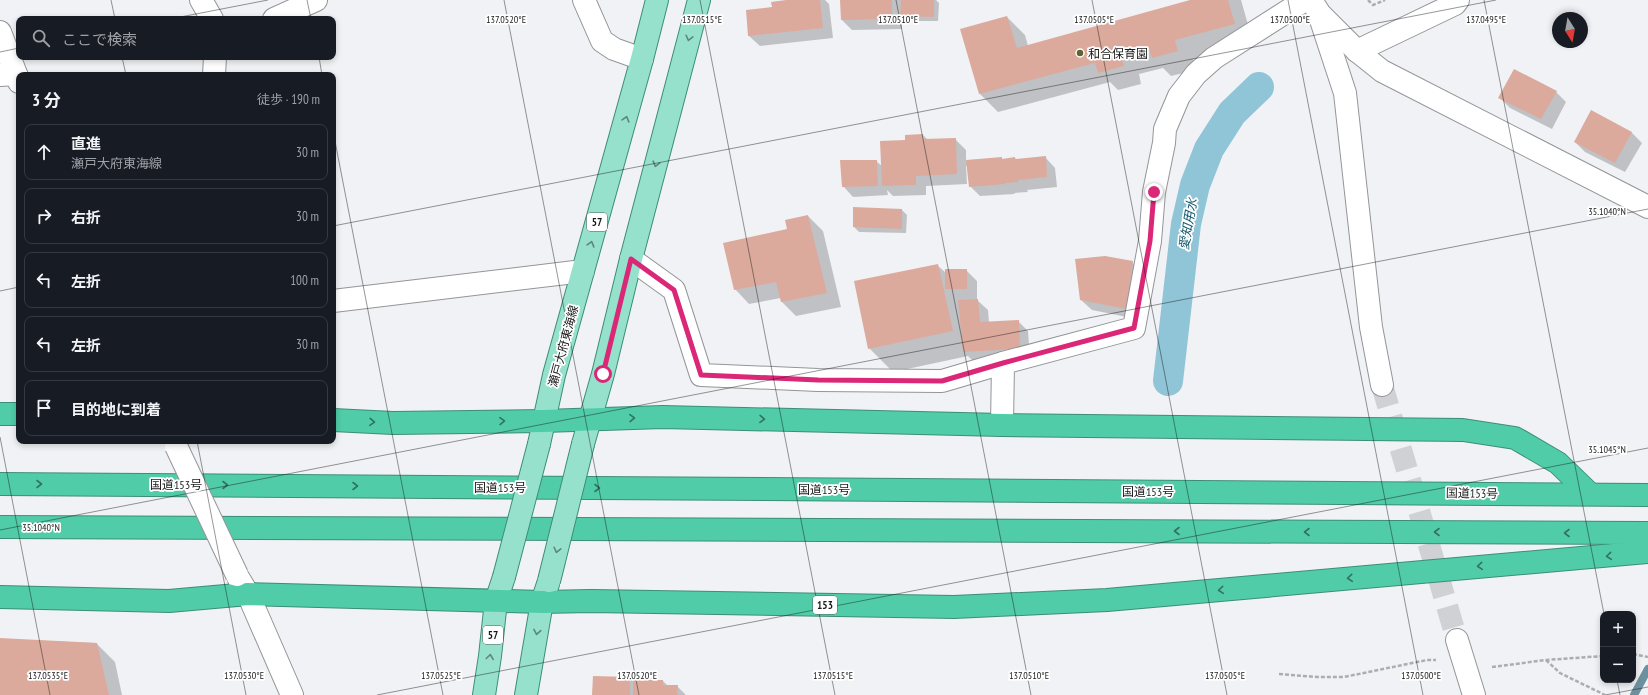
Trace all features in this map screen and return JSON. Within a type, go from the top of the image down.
[{"type":"highway","points":[[0,414],[16,414]]},
{"type":"highway","points":[[336,420],[393,423],[590,420],[663,417],[1002,425],[1463,430],[1515,438],[1558,463],[1590,494]]},
{"type":"highway","name":"国道153号","points":[[0,484],[1648,495]]},
{"type":"highway","points":[[0,527],[1648,533]]},
{"type":"highway","name":"153","points":[[0,597],[169,601],[248,594],[542,602],[591,601],[954,607],[1107,600],[1648,552]]},
{"type":"main road","name":"瀬戸大府東海線","points":[[484,695],[496,601],[504,577],[539,444],[554,375],[657,0]]},
{"type":"main road","points":[[526,695],[542,602],[549,581],[583,444],[603,374],[698,0]]},
{"type":"street","points":[[201,0],[210,16]]},
{"type":"street","points":[[281,16],[316,0]]},
{"type":"street","points":[[584,0],[602,41],[614,49],[642,59]]},
{"type":"street","points":[[1357,51],[1455,4],[1458,0]]},
{"type":"street","points":[[631,259],[674,290],[701,375],[818,380],[942,381],[1134,328],[1150,241],[1154,192],[1164,143],[1165,129],[1179,96],[1196,74],[1214,58],[1311,4]]},
{"type":"street","points":[[1311,4],[1357,51],[1382,71],[1648,207]]},
{"type":"street","points":[[1311,4],[1345,93],[1371,327],[1382,385]]},
{"type":"street","points":[[8,40],[12,77]]},
{"type":"street","points":[[214,72],[215,60]]},
{"type":"street","points":[[336,301],[583,271]]},
{"type":"street","points":[[1002,425],[1003,363]]},
{"type":"street","points":[[175,444],[237,575],[248,594],[292,695]]},
{"type":"street","points":[[1457,640],[1474,695]]},
{"type":"path","points":[[1368,0],[1373,5],[1385,0]]},
{"type":"path","points":[[1636,655],[1648,657]]},
{"type":"path","points":[[1546,660],[1560,673],[1605,695]]},
{"type":"building","points":[[786,0],[820,0],[823,28],[748,36],[746,10],[772,7],[771,2]]},
{"type":"building","points":[[840,0],[892,0],[892,19],[841,20]]},
{"type":"building","points":[[901,0],[934,0],[934,17],[900,16]]},
{"type":"building","points":[[1190,0],[1228,0],[1235,24],[1175,40],[1178,51],[1152,58],[1149,48],[1121,56],[1124,66],[1098,73],[1095,63],[979,94],[960,29],[1007,16],[1017,48]]},
{"type":"building","points":[[1514,69],[1557,91],[1541,119],[1498,98]]},
{"type":"building","points":[[1591,110],[1632,132],[1615,163],[1574,142]]},
{"type":"building","points":[[923,134],[923,139],[956,138],[957,174],[916,176],[916,185],[882,186],[880,141],[905,140],[905,135]]},
{"type":"building","points":[[1046,156],[1047,177],[1018,180],[1018,182],[1005,184],[969,187],[966,160],[1002,157],[1002,159],[1015,157],[1015,159]]},
{"type":"building","points":[[840,160],[877,160],[878,186],[842,187]]},
{"type":"building","points":[[853,207],[902,209],[902,229],[853,227]]},
{"type":"building","points":[[808,215],[827,293],[781,302],[776,282],[734,290],[723,243],[787,229],[785,220]]},
{"type":"building","points":[[1105,256],[1133,261],[1127,309],[1080,300],[1075,259]]},
{"type":"building","points":[[938,264],[953,331],[868,349],[854,281]]},
{"type":"building","points":[[945,269],[967,269],[967,289],[945,289]]},
{"type":"building","points":[[978,299],[980,322],[1019,320],[1020,349],[963,352],[958,300]]},
{"type":"building","points":[[0,638],[97,643],[109,695],[0,695]]},
{"type":"building","points":[[593,676],[630,677],[630,695],[592,695]]},
{"type":"building","points":[[633,680],[663,680],[663,685],[678,685],[677,695],[633,695]]},
{"type":"waterway","name":"愛知用水","points":[[1168,381],[1186,224],[1195,185],[1209,149],[1232,113],[1259,87]]},
{"type":"waterway","points":[[1634,695],[1648,669]]},
{"type":"tunnel","points":[[1382,385],[1457,640]]},
{"type":"place","name":"和合保育園","points":[[1080,53]]},
{"type":"route","points":[[603,374],[631,259],[674,290],[701,375],[818,380],[942,381],[1134,328],[1150,241],[1154,192]]}]
